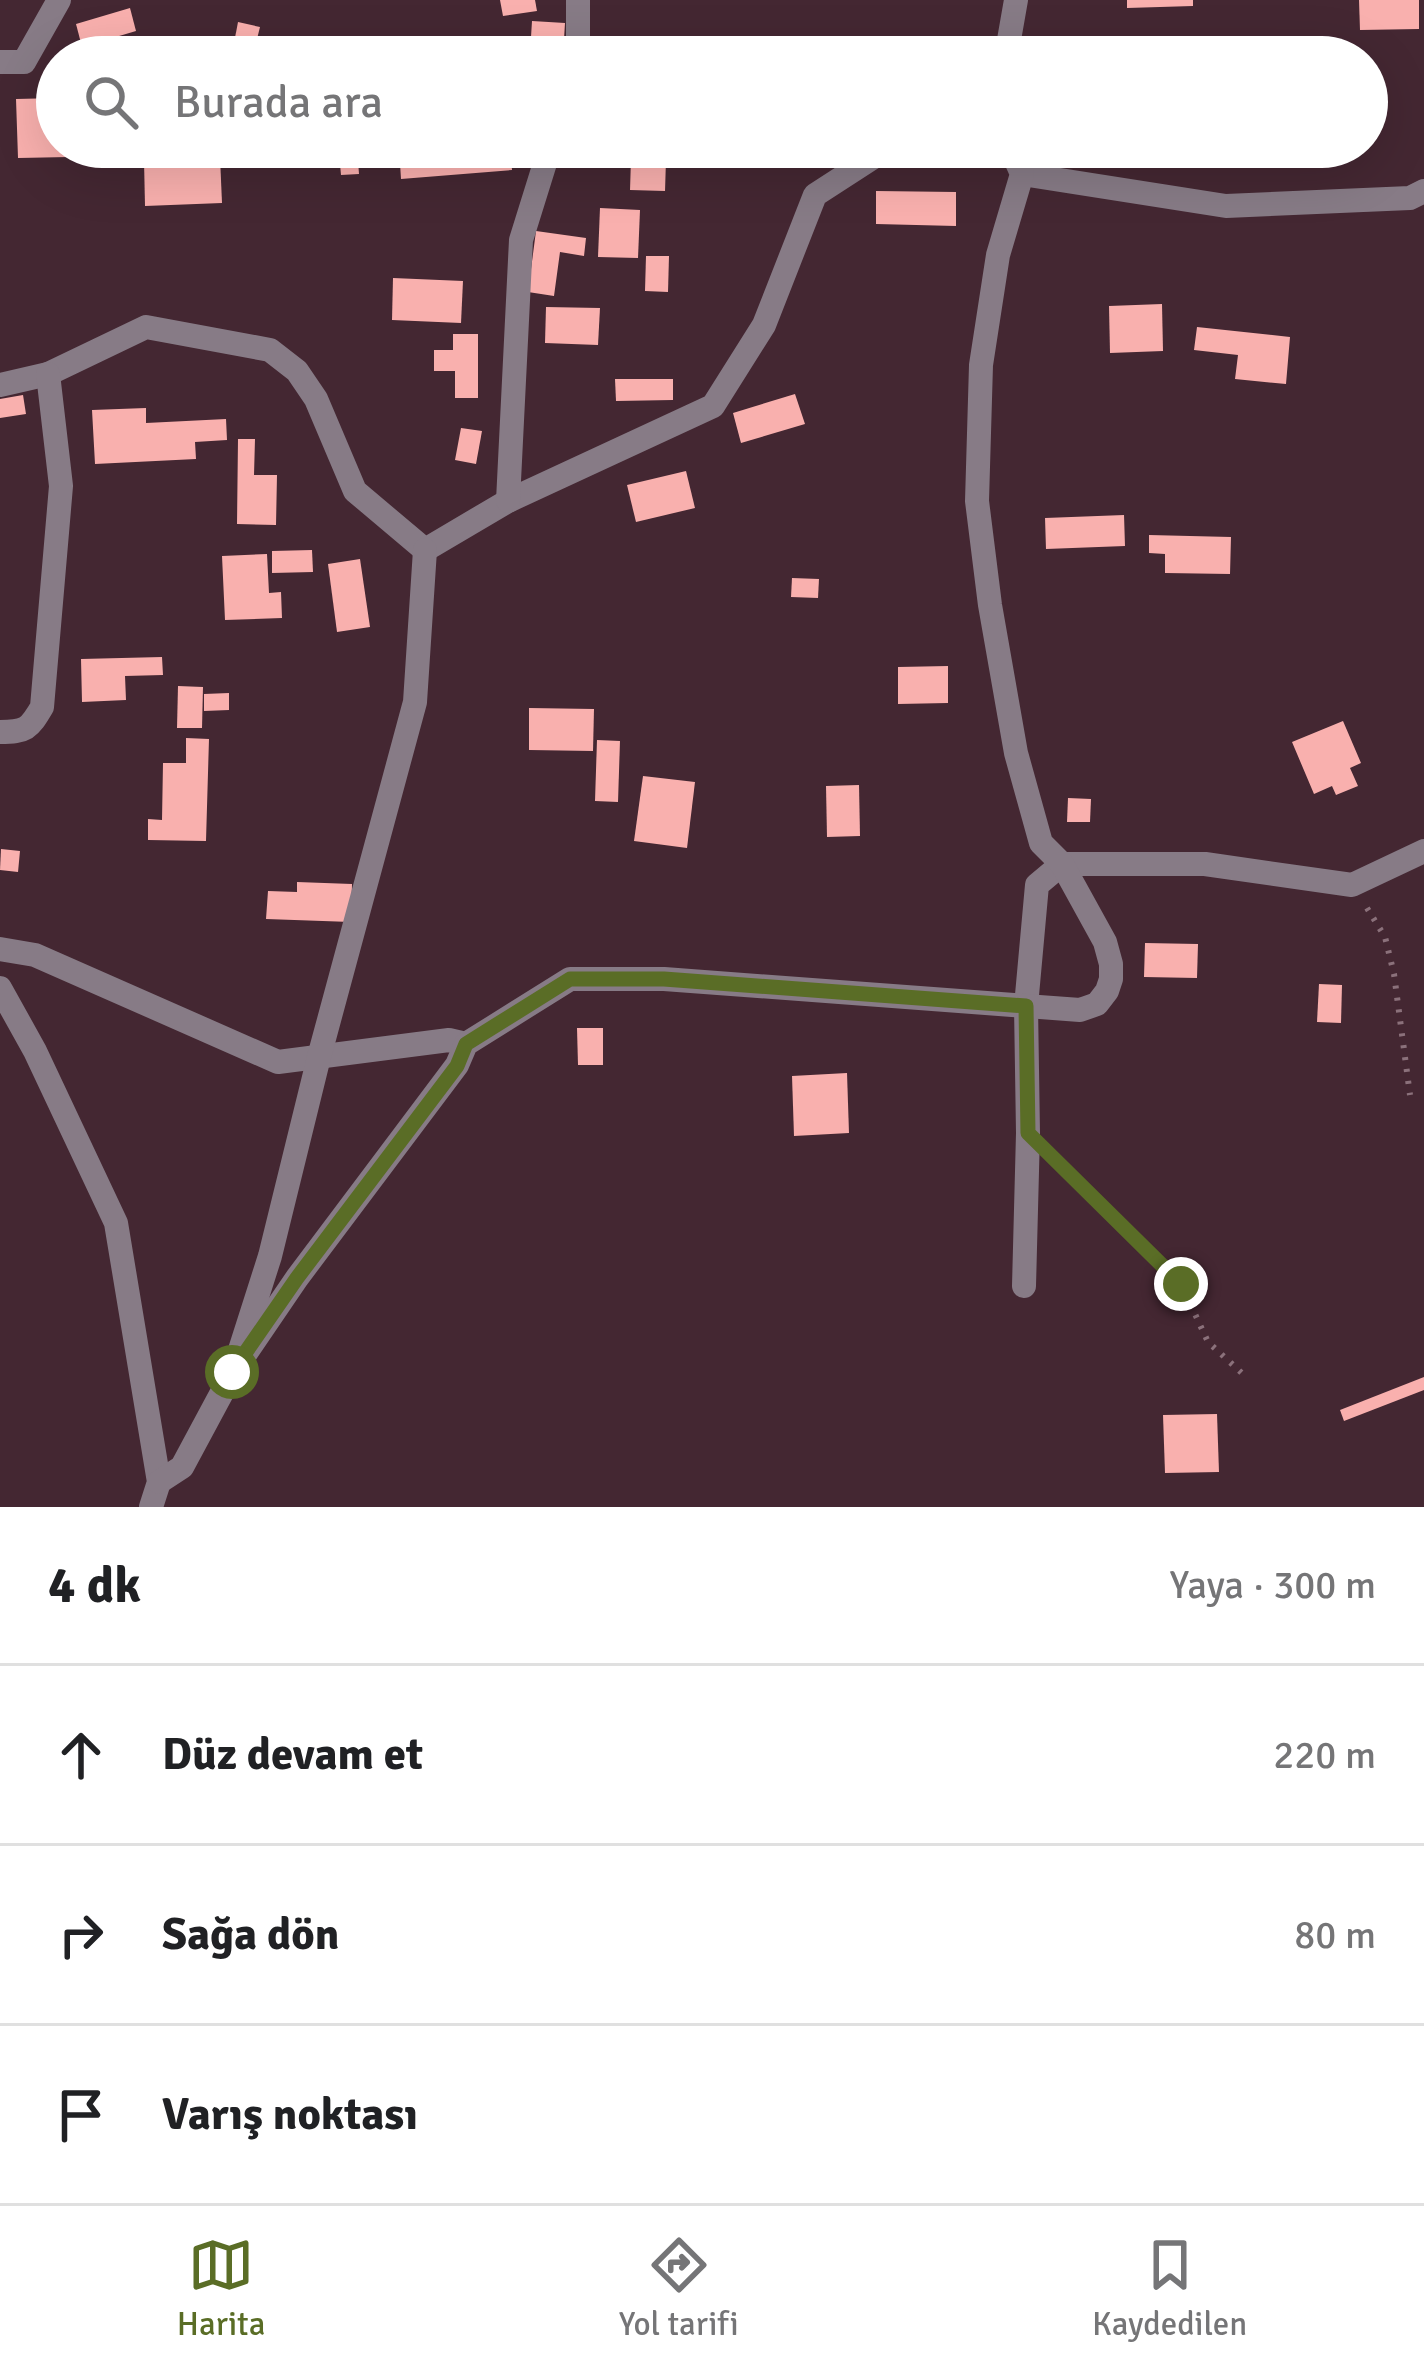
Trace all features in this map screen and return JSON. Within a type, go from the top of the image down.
[{"type":"street","points":[[38,36],[58,0]]},
{"type":"street","points":[[578,0],[578,36]]},
{"type":"street","points":[[1010,36],[1016,0]]},
{"type":"street","points":[[0,62],[24,62],[36,40]]},
{"type":"street","points":[[508,501],[521,240],[543,168]]},
{"type":"street","points":[[425,550],[508,501],[713,406],[764,325],[815,195],[857,168]]},
{"type":"street","points":[[159,1482],[182,1467],[232,1372],[457,1066],[466,1044],[570,979],[664,979],[1079,1010],[1096,1004],[1107,991],[1111,964],[1105,943],[1062,864],[1041,843],[1016,753],[977,501],[981,365],[998,255],[1022,175],[1019,168]]},
{"type":"street","points":[[1022,175],[1226,206],[1410,198],[1424,191]]},
{"type":"street","points":[[0,385],[48,374],[146,327],[269,350],[297,371],[316,399],[355,490],[425,550]]},
{"type":"street","points":[[0,732],[31,726],[41,707],[61,486],[48,374]]},
{"type":"street","points":[[232,1372],[269,1256],[415,702],[425,550]]},
{"type":"street","points":[[1024,1286],[1026,1006],[1037,885],[1062,864],[1205,864],[1352,885],[1424,851]]},
{"type":"street","points":[[0,949],[35,956],[278,1061],[449,1040],[466,1044]]},
{"type":"street","points":[[0,988],[116,1223],[159,1482],[151,1507]]},
{"type":"path","points":[[1352,885],[1384,937],[1394,974],[1410,1095]]},
{"type":"path","points":[[1028,1133],[1181,1284],[1208,1342],[1245,1376]]},
{"type":"building","points":[[500,0],[535,0],[537,11],[503,16]]},
{"type":"building","points":[[1127,0],[1193,0],[1193,6],[1127,8]]},
{"type":"building","points":[[1359,0],[1419,0],[1419,29],[1360,30]]},
{"type":"building","points":[[130,8],[136,31],[79,36],[76,24]]},
{"type":"building","points":[[532,21],[565,23],[564,36],[531,36]]},
{"type":"building","points":[[238,22],[260,27],[258,36],[235,36]]},
{"type":"building","points":[[16,99],[36,99],[36,158],[18,158]]},
{"type":"building","points":[[144,168],[220,168],[222,203],[145,206]]},
{"type":"building","points":[[340,168],[359,168],[359,174],[341,175]]},
{"type":"building","points":[[400,168],[512,168],[512,170],[401,179]]},
{"type":"building","points":[[631,168],[666,168],[665,191],[630,190]]},
{"type":"building","points":[[876,191],[956,192],[956,226],[876,224]]},
{"type":"building","points":[[600,208],[640,210],[638,258],[598,257]]},
{"type":"building","points":[[536,231],[586,238],[584,256],[560,252],[554,296],[528,292]]},
{"type":"building","points":[[646,256],[669,256],[668,292],[645,291]]},
{"type":"building","points":[[393,278],[463,281],[461,323],[392,320]]},
{"type":"building","points":[[1162,304],[1163,351],[1110,353],[1109,306]]},
{"type":"building","points":[[546,307],[600,308],[598,345],[545,343]]},
{"type":"building","points":[[1197,327],[1290,337],[1286,384],[1235,379],[1238,355],[1194,350]]},
{"type":"building","points":[[453,334],[478,334],[478,398],[455,398],[455,371],[434,371],[434,350],[453,350]]},
{"type":"building","points":[[615,379],[673,379],[673,400],[616,401]]},
{"type":"building","points":[[795,394],[805,424],[741,443],[733,413]]},
{"type":"building","points":[[23,395],[26,414],[0,418],[0,399]]},
{"type":"building","points":[[146,408],[146,423],[226,419],[227,440],[195,442],[196,459],[95,464],[92,410]]},
{"type":"building","points":[[461,428],[482,431],[476,464],[455,460]]},
{"type":"building","points":[[238,439],[255,439],[254,475],[277,475],[276,525],[237,524]]},
{"type":"building","points":[[686,471],[695,508],[636,522],[627,485]]},
{"type":"building","points":[[1124,515],[1125,546],[1046,549],[1045,518]]},
{"type":"building","points":[[1149,535],[1231,537],[1230,574],[1165,573],[1165,554],[1149,553]]},
{"type":"building","points":[[312,550],[313,572],[272,573],[272,551]]},
{"type":"building","points":[[267,554],[269,593],[281,592],[282,618],[225,620],[222,556]]},
{"type":"building","points":[[360,559],[370,627],[337,632],[328,564]]},
{"type":"building","points":[[792,578],[819,579],[818,598],[791,597]]},
{"type":"building","points":[[162,657],[163,675],[125,676],[126,700],[82,702],[81,659]]},
{"type":"building","points":[[948,666],[948,703],[898,704],[898,667]]},
{"type":"building","points":[[178,686],[203,687],[202,728],[177,728]]},
{"type":"building","points":[[229,693],[229,710],[204,711],[204,694]]},
{"type":"building","points":[[529,708],[594,709],[593,751],[529,750]]},
{"type":"building","points":[[1343,721],[1361,763],[1350,768],[1358,786],[1336,795],[1332,786],[1314,794],[1292,742]]},
{"type":"building","points":[[186,738],[209,739],[206,841],[148,840],[148,819],[162,820],[163,763],[186,763]]},
{"type":"building","points":[[597,740],[620,741],[618,802],[595,801]]},
{"type":"building","points":[[643,776],[695,782],[687,848],[634,841]]},
{"type":"building","points":[[859,785],[860,836],[827,837],[826,786]]},
{"type":"building","points":[[1068,798],[1091,799],[1090,822],[1067,822]]},
{"type":"building","points":[[1,849],[20,851],[18,872],[0,870]]},
{"type":"building","points":[[297,882],[352,884],[351,922],[266,919],[268,891],[297,892]]},
{"type":"building","points":[[1145,943],[1198,944],[1197,978],[1144,977]]},
{"type":"building","points":[[1319,984],[1342,985],[1341,1023],[1317,1022]]},
{"type":"building","points":[[577,1028],[603,1028],[603,1065],[578,1065]]},
{"type":"building","points":[[847,1073],[849,1133],[794,1136],[792,1076]]},
{"type":"building","points":[[1424,1377],[1424,1390],[1344,1421],[1340,1410]]},
{"type":"building","points":[[1217,1414],[1219,1472],[1165,1473],[1163,1415]]},
{"type":"route","points":[[232,1372],[457,1066],[466,1044],[570,979],[664,979],[1026,1006],[1028,1133],[1181,1284]]}]
